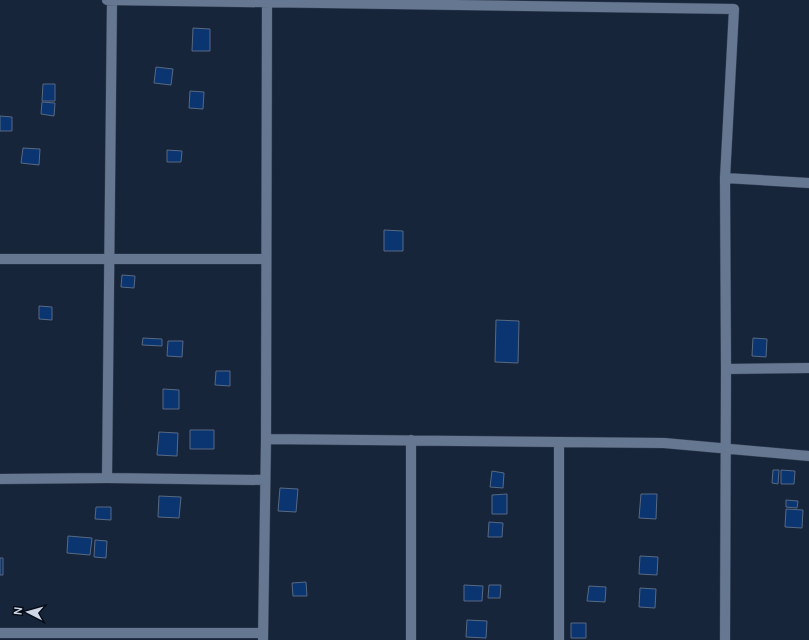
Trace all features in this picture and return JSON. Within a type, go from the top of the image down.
[{"type":"street","points":[[107,0],[517,3],[734,9],[725,178],[726,448],[724,640]]},
{"type":"street","points":[[107,478],[112,0]]},
{"type":"street","points":[[0,633],[263,637],[266,439],[267,1]]},
{"type":"street","points":[[725,178],[809,183]]},
{"type":"street","points":[[0,259],[266,259]]},
{"type":"street","points":[[726,369],[809,368]]},
{"type":"street","points":[[266,439],[664,443],[809,456]]},
{"type":"street","points":[[411,440],[411,640]]},
{"type":"street","points":[[559,442],[559,640]]},
{"type":"street","points":[[0,479],[107,478],[265,480]]},
{"type":"building","points":[[193,28],[210,29],[210,51],[192,51]]},
{"type":"building","points":[[156,67],[173,69],[171,85],[154,83]]},
{"type":"building","points":[[43,84],[55,84],[55,101],[42,101]]},
{"type":"building","points":[[190,91],[204,92],[203,109],[189,108]]},
{"type":"building","points":[[42,102],[55,103],[54,116],[41,114]]},
{"type":"building","points":[[0,116],[12,117],[12,131],[0,131]]},
{"type":"building","points":[[23,148],[40,149],[39,165],[21,163]]},
{"type":"building","points":[[167,150],[182,151],[181,162],[167,162]]},
{"type":"building","points":[[384,230],[403,231],[403,251],[384,251]]},
{"type":"building","points":[[122,275],[135,276],[134,288],[121,287]]},
{"type":"building","points":[[39,306],[52,307],[52,320],[39,319]]},
{"type":"building","points":[[496,320],[519,321],[518,363],[495,362]]},
{"type":"building","points":[[143,338],[162,339],[162,346],[142,345]]},
{"type":"building","points":[[753,338],[767,339],[766,357],[752,356]]},
{"type":"building","points":[[168,341],[183,341],[182,357],[167,356]]},
{"type":"building","points":[[216,371],[230,371],[230,386],[215,385]]},
{"type":"building","points":[[163,389],[179,390],[179,409],[163,409]]},
{"type":"building","points":[[190,430],[214,430],[214,449],[190,449]]},
{"type":"building","points":[[159,432],[178,433],[177,456],[157,455]]},
{"type":"building","points":[[773,470],[779,470],[778,484],[772,483]]},
{"type":"building","points":[[781,470],[795,471],[794,484],[781,484]]},
{"type":"building","points":[[492,471],[504,473],[503,488],[490,487]]},
{"type":"building","points":[[280,488],[298,489],[296,512],[278,511]]},
{"type":"building","points":[[507,494],[507,514],[492,514],[492,495]]},
{"type":"building","points":[[641,494],[657,494],[656,519],[639,518]]},
{"type":"building","points":[[159,496],[181,497],[179,518],[158,517]]},
{"type":"building","points":[[786,500],[798,501],[797,508],[786,507]]},
{"type":"building","points":[[96,507],[111,507],[111,520],[95,519]]},
{"type":"building","points":[[786,509],[803,510],[802,528],[785,527]]},
{"type":"building","points":[[489,522],[503,523],[502,537],[488,537]]},
{"type":"building","points":[[68,536],[92,538],[90,555],[67,553]]},
{"type":"building","points":[[95,540],[107,541],[106,558],[94,557]]},
{"type":"building","points":[[640,556],[658,557],[657,575],[639,574]]},
{"type":"building","points":[[0,558],[3,558],[3,575],[0,575]]},
{"type":"building","points":[[306,582],[307,596],[293,596],[292,583]]},
{"type":"building","points":[[464,585],[483,586],[482,601],[464,601]]},
{"type":"building","points":[[489,585],[501,585],[500,598],[488,598]]},
{"type":"building","points":[[589,586],[606,587],[605,602],[587,601]]},
{"type":"building","points":[[640,588],[656,589],[655,608],[639,607]]},
{"type":"building","points":[[467,620],[487,621],[486,638],[466,637]]},
{"type":"building","points":[[571,623],[586,623],[586,638],[571,638]]}]
